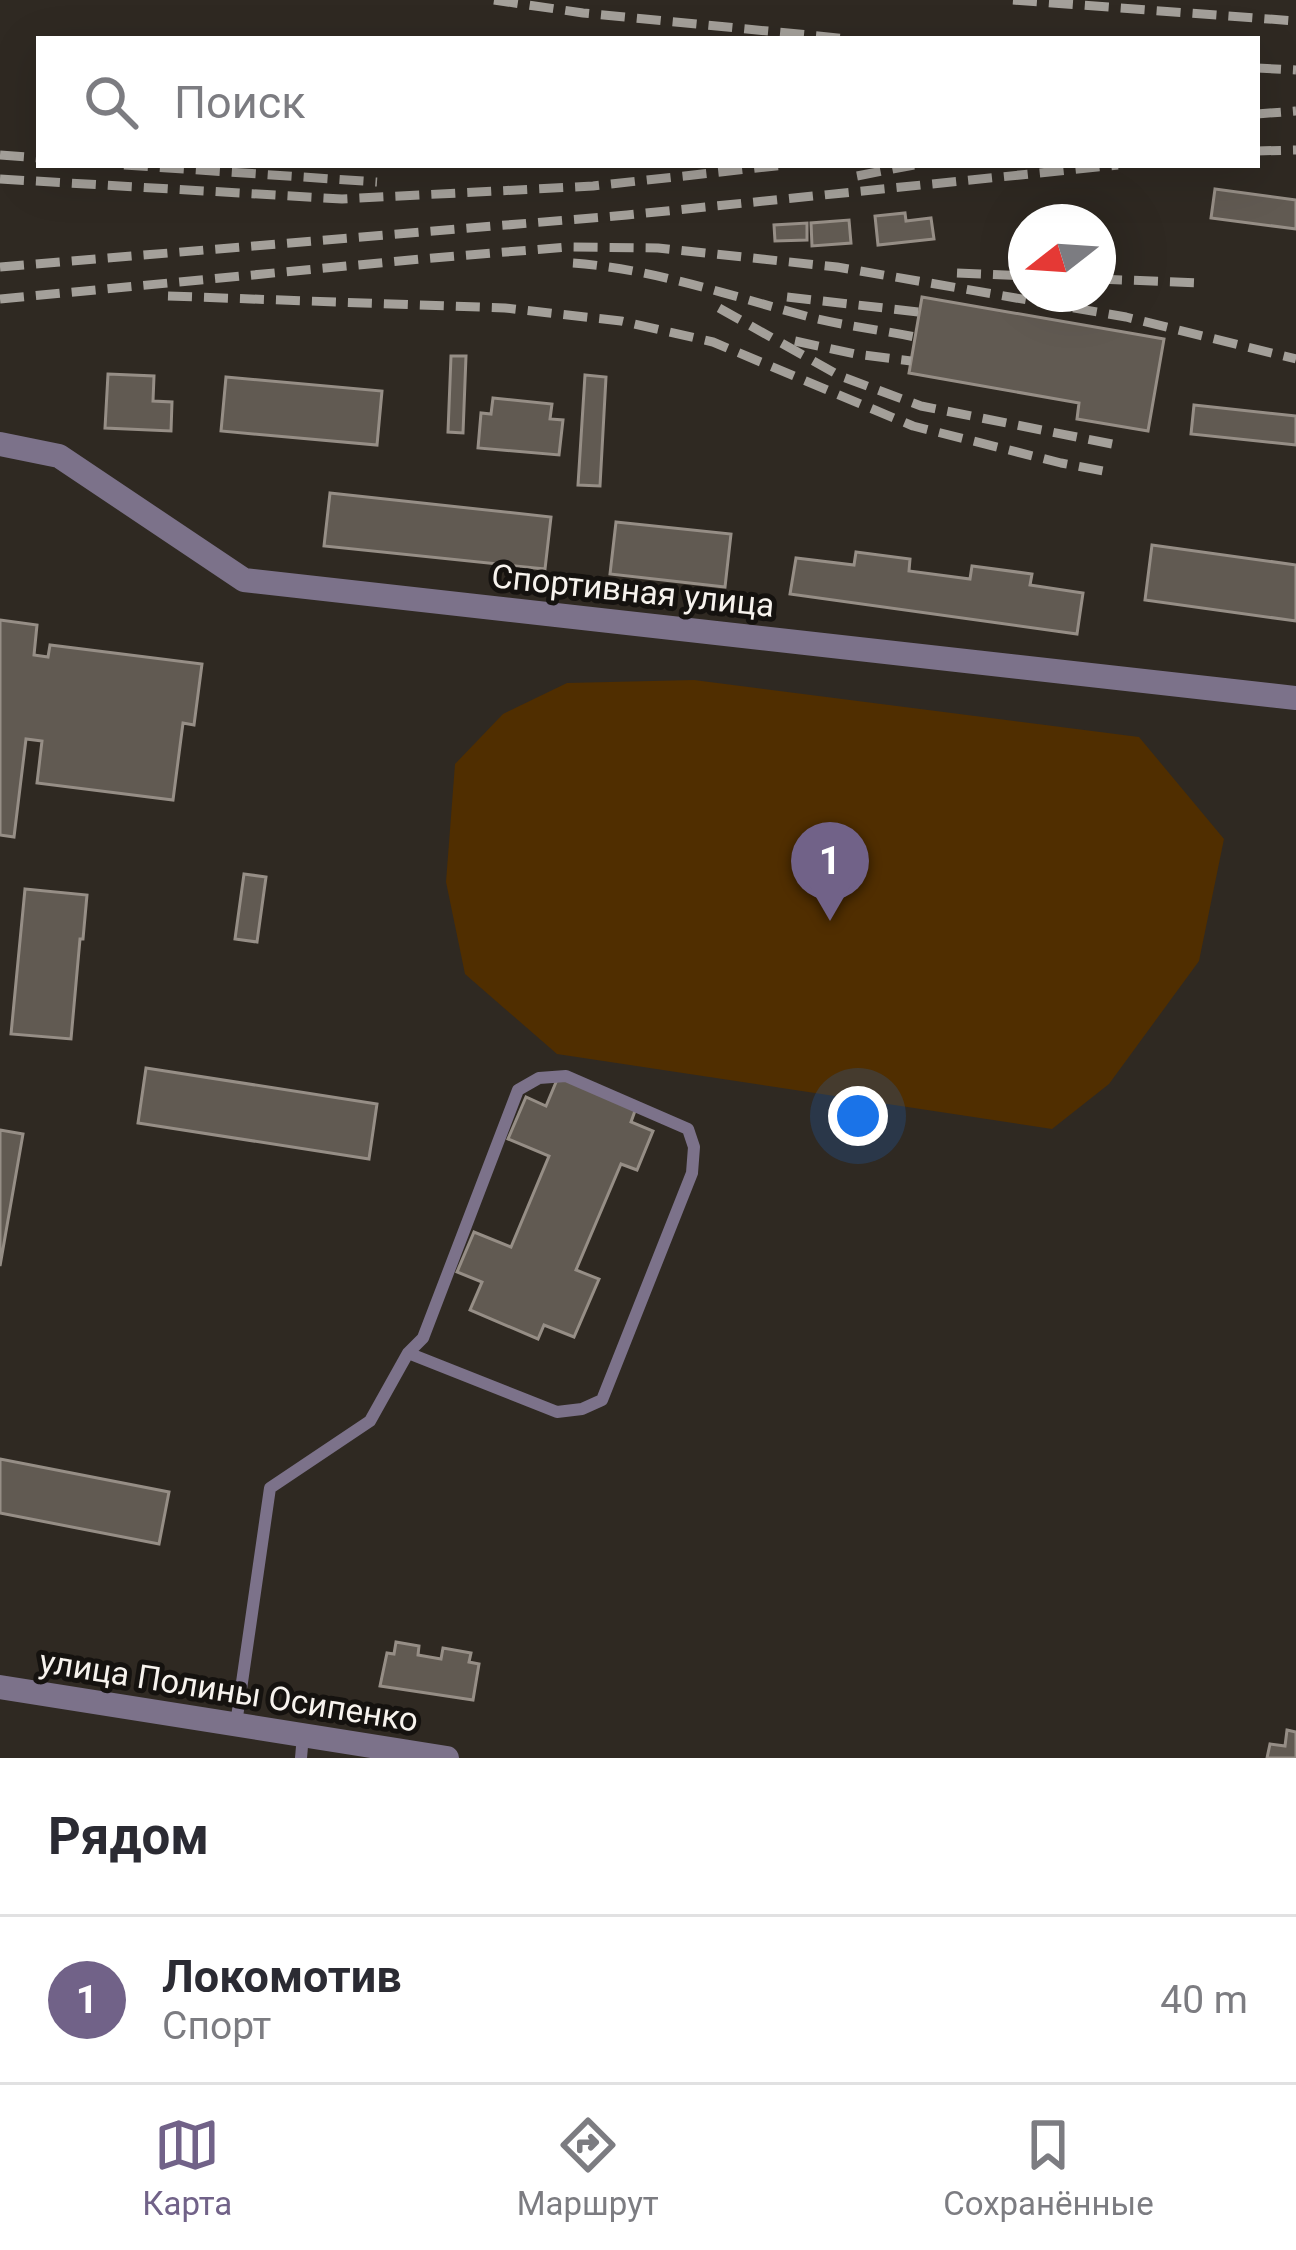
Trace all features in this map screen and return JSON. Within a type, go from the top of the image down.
[{"type":"street","name":"Спортивная улица","points":[[0,444],[59,456],[244,580],[1296,698]]},
{"type":"street","name":"улица Полины Осипенко","points":[[0,1687],[236,1724],[302,1747],[447,1758]]},
{"type":"lane","points":[[236,1724],[270,1488],[370,1421],[408,1353],[423,1338],[518,1090],[539,1078],[566,1076],[688,1129],[694,1148],[692,1173],[602,1400],[557,1412],[408,1353]]},
{"type":"shaded area","points":[[694,680],[1139,737],[1224,839],[1199,961],[1109,1084],[1052,1129],[557,1054],[465,974],[446,882],[455,764],[503,714],[567,683]]},
{"type":"building","points":[[1215,189],[1296,200],[1296,229],[1211,218]]},
{"type":"building","points":[[905,213],[906,221],[931,218],[934,239],[878,245],[875,216]]},
{"type":"building","points":[[849,220],[851,243],[812,246],[811,223]]},
{"type":"building","points":[[807,223],[807,240],[775,241],[774,225]]},
{"type":"building","points":[[922,297],[1164,339],[1148,431],[1077,419],[1079,403],[909,373]]},
{"type":"building","points":[[451,356],[466,356],[463,433],[448,432]]},
{"type":"building","points":[[108,374],[154,376],[153,401],[172,402],[171,431],[105,428]]},
{"type":"building","points":[[585,375],[606,377],[600,486],[578,485]]},
{"type":"building","points":[[226,377],[382,391],[377,445],[221,431]]},
{"type":"building","points":[[493,398],[552,404],[550,419],[563,420],[559,455],[478,448],[481,413],[491,414]]},
{"type":"building","points":[[1194,405],[1296,416],[1296,445],[1191,434]]},
{"type":"building","points":[[330,493],[551,517],[545,569],[324,546]]},
{"type":"building","points":[[616,522],[731,534],[725,587],[610,574]]},
{"type":"building","points":[[1152,545],[1296,565],[1296,621],[1145,600]]},
{"type":"building","points":[[856,552],[910,559],[909,571],[970,579],[972,566],[1032,574],[1030,585],[1083,593],[1077,634],[790,594],[796,558],[854,565]]},
{"type":"building","points":[[0,620],[37,625],[34,655],[48,657],[50,645],[202,664],[194,725],[183,723],[173,800],[37,783],[42,741],[26,739],[14,837],[0,835]]},
{"type":"building","points":[[244,874],[266,877],[257,942],[235,939]]},
{"type":"building","points":[[25,889],[87,895],[71,1039],[11,1034]]},
{"type":"building","points":[[146,1068],[377,1104],[369,1159],[138,1123]]},
{"type":"building","points":[[559,1075],[636,1108],[631,1122],[653,1131],[637,1170],[621,1164],[576,1270],[599,1279],[574,1337],[544,1325],[538,1339],[470,1310],[482,1282],[457,1272],[474,1232],[511,1247],[549,1156],[508,1139],[526,1097],[546,1106]]},
{"type":"building","points":[[0,1130],[23,1134],[0,1266]]},
{"type":"building","points":[[0,1459],[169,1492],[159,1544],[0,1513]]},
{"type":"building","points":[[396,1642],[419,1646],[418,1655],[441,1659],[443,1648],[471,1653],[469,1662],[479,1664],[473,1700],[380,1686],[387,1653],[394,1654]]},
{"type":"building","points":[[1287,1730],[1296,1732],[1296,1758],[1267,1758],[1270,1744],[1285,1746]]},
{"type":"railway","points":[[494,0],[818,36]]},
{"type":"railway","points":[[1013,0],[1296,21]]},
{"type":"railway","points":[[1260,68],[1296,70]]},
{"type":"railway","points":[[1260,114],[1296,111]]},
{"type":"railway","points":[[1260,151],[1296,150]]},
{"type":"railway","points":[[0,155],[36,158]]},
{"type":"railway","points":[[169,168],[377,182]]},
{"type":"railway","points":[[0,179],[342,199],[593,186],[757,168]]},
{"type":"railway","points":[[857,176],[898,168]]},
{"type":"railway","points":[[0,267],[627,215],[1089,168]]},
{"type":"railway","points":[[0,299],[567,247],[658,248],[837,267],[1126,317],[1296,359]]},
{"type":"railway","points":[[573,263],[664,278],[813,318],[915,337]]},
{"type":"railway","points":[[957,273],[1008,275]]},
{"type":"railway","points":[[1116,280],[1203,283]]},
{"type":"railway","points":[[168,296],[505,308],[621,321],[713,342],[913,426],[1114,473]]},
{"type":"railway","points":[[787,297],[919,312]]},
{"type":"railway","points":[[719,308],[840,376],[921,406],[1122,446]]},
{"type":"railway","points":[[795,341],[911,361]]},
{"type":"place","name":"Локомотив","points":[[830,921]]}]
